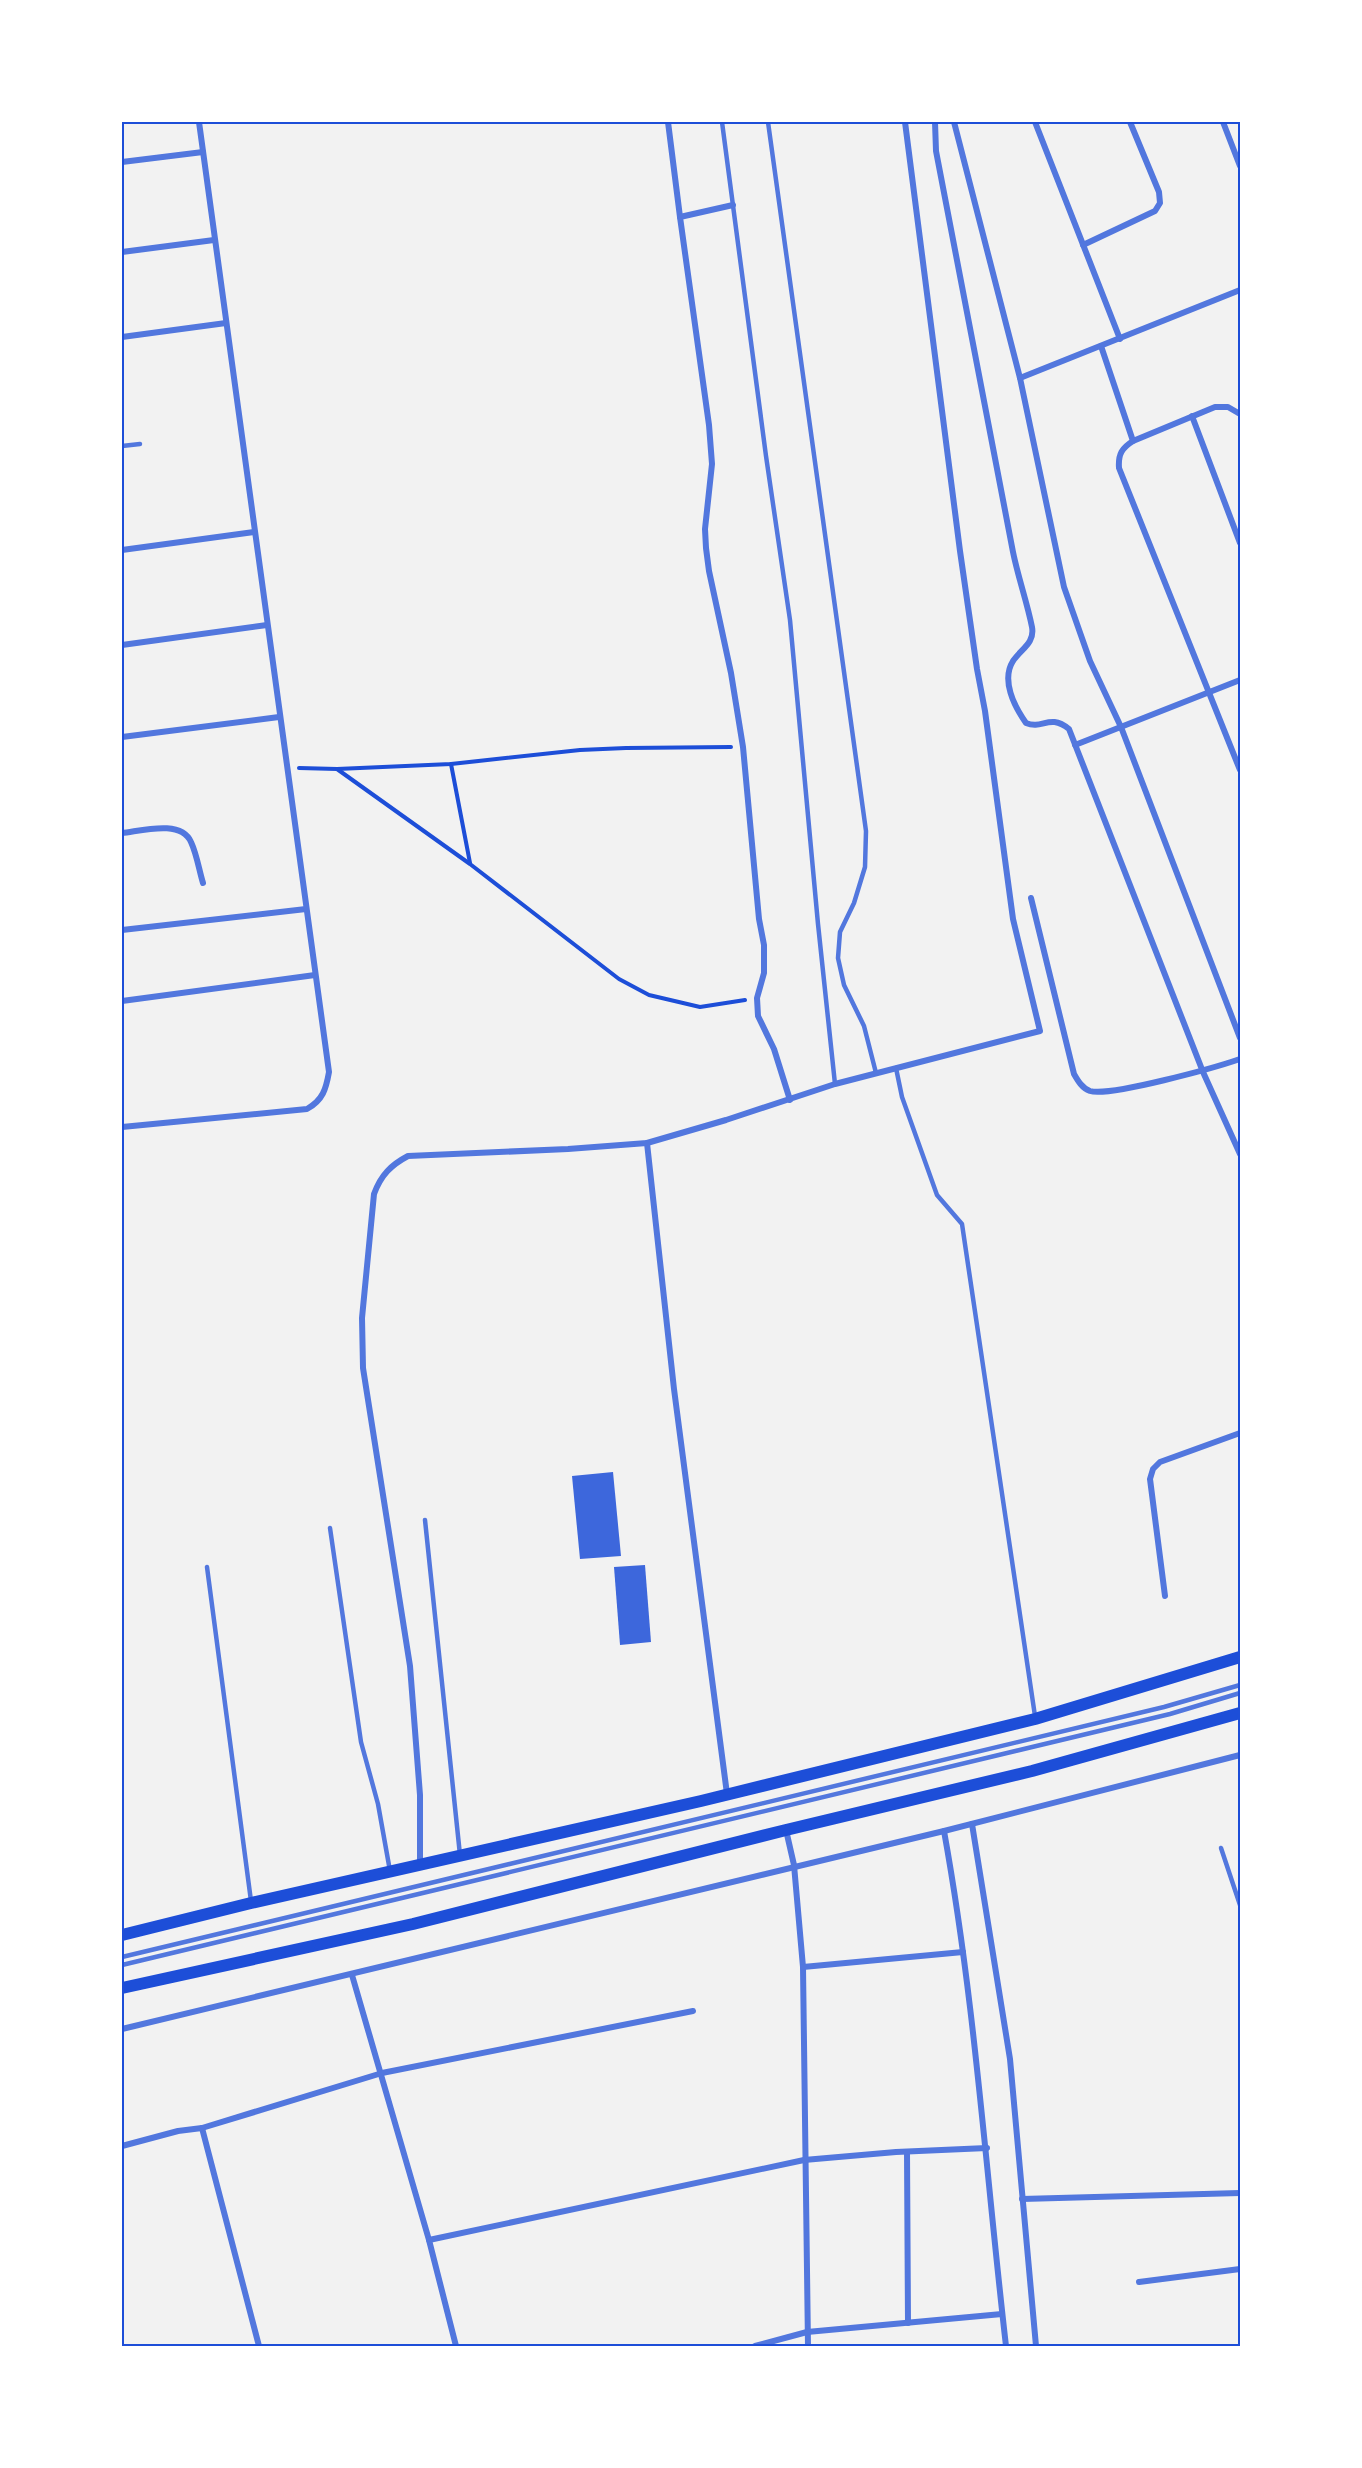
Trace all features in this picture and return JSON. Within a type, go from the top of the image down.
[{"type":"main road","points":[[122,1935],[251,1903],[727,1795],[1035,1719],[1240,1657]]},
{"type":"main road","points":[[122,1988],[413,1924],[1032,1771],[1240,1713]]},
{"type":"street","points":[[122,1127],[307,1109],[318,1103],[327,1086],[328,1072],[199,122]]},
{"type":"street","points":[[668,122],[709,425],[711,464],[705,529],[707,560],[731,673],[743,747],[759,919],[764,945],[764,973],[757,998],[758,1016],[774,1049],[790,1100]]},
{"type":"street","points":[[420,1866],[420,1795],[410,1666],[363,1368],[361,1341],[374,1194],[380,1179],[393,1164],[408,1156],[647,1143],[836,1084],[1040,1031],[1013,919],[986,711],[977,669],[962,562],[905,122]]},
{"type":"street","points":[[934,122],[936,151],[1013,551],[1032,627],[1030,642],[1009,669],[1008,684],[1026,723],[1033,726],[1053,720],[1061,722],[1069,729],[1203,1072],[1240,1154]]},
{"type":"street","points":[[954,122],[1020,378],[1064,586],[1090,660],[1121,727],[1240,1038]]},
{"type":"street","points":[[1035,122],[1120,339]]},
{"type":"street","points":[[1083,245],[1155,211],[1161,203],[1159,192],[1130,122]]},
{"type":"street","points":[[1222,122],[1240,166]]},
{"type":"street","points":[[122,162],[203,152]]},
{"type":"street","points":[[680,217],[733,205]]},
{"type":"street","points":[[122,252],[214,240]]},
{"type":"street","points":[[1020,378],[1240,290]]},
{"type":"street","points":[[122,337],[226,323]]},
{"type":"street","points":[[1101,346],[1133,441]]},
{"type":"street","points":[[1240,414],[1221,406],[1133,441],[1124,447],[1120,454],[1119,468],[1240,770]]},
{"type":"street","points":[[1192,416],[1240,543]]},
{"type":"street","points":[[122,550],[254,532]]},
{"type":"street","points":[[122,645],[267,625]]},
{"type":"street","points":[[1075,745],[1240,680]]},
{"type":"street","points":[[122,737],[279,717]]},
{"type":"street","points":[[122,833],[158,828],[181,832],[191,841],[203,883]]},
{"type":"street","points":[[1031,898],[1078,1081],[1089,1090],[1098,1092],[1203,1072],[1240,1059]]},
{"type":"street","points":[[122,930],[306,909]]},
{"type":"street","points":[[122,1001],[315,975]]},
{"type":"street","points":[[647,1143],[674,1389],[727,1795]]},
{"type":"street","points":[[1165,1596],[1150,1479],[1153,1469],[1160,1462],[1240,1433]]},
{"type":"street","points":[[122,2029],[352,1975],[794,1865],[944,1831],[1240,1755]]},
{"type":"street","points":[[972,1824],[1004,2014],[1036,2346]]},
{"type":"street","points":[[786,1830],[794,1865],[803,1967],[808,2346]]},
{"type":"street","points":[[944,1831],[956,1895],[978,2061],[1006,2346]]},
{"type":"street","points":[[803,1967],[963,1952]]},
{"type":"street","points":[[352,1975],[429,2240],[456,2346]]},
{"type":"street","points":[[122,2146],[178,2131],[202,2128],[382,2073],[693,2010]]},
{"type":"street","points":[[202,2128],[259,2346]]},
{"type":"street","points":[[429,2240],[804,2160],[987,2148]]},
{"type":"street","points":[[907,2152],[908,2322]]},
{"type":"street","points":[[1022,2199],[1240,2193]]},
{"type":"street","points":[[1139,2282],[1240,2269]]},
{"type":"street","points":[[755,2346],[807,2332],[1002,2314]]},
{"type":"lane","points":[[722,122],[790,620],[818,924],[836,1084]]},
{"type":"lane","points":[[768,122],[866,831],[865,867],[854,903],[840,932],[838,958],[844,985],[864,1026],[876,1073]]},
{"type":"lane","points":[[122,446],[140,444]]},
{"type":"lane","points":[[896,1068],[902,1097],[937,1195],[962,1224],[1035,1719]]},
{"type":"lane","points":[[425,1520],[460,1857]]},
{"type":"lane","points":[[330,1528],[361,1742],[378,1804],[390,1873]]},
{"type":"lane","points":[[207,1568],[251,1903]]},
{"type":"lane","points":[[122,1957],[1153,1710],[1240,1685]]},
{"type":"lane","points":[[122,1965],[1158,1716],[1240,1693]]},
{"type":"lane","points":[[1221,1848],[1240,1905]]},
{"type":"path","points":[[286,767],[337,769],[451,764],[580,750],[743,747]]},
{"type":"path","points":[[451,764],[470,864]]},
{"type":"path","points":[[337,769],[470,864],[619,979],[649,995],[700,1007],[757,998]]},
{"type":"building","points":[[613,1472],[621,1556],[580,1559],[572,1476]]},
{"type":"building","points":[[645,1565],[651,1642],[620,1645],[614,1567]]}]
